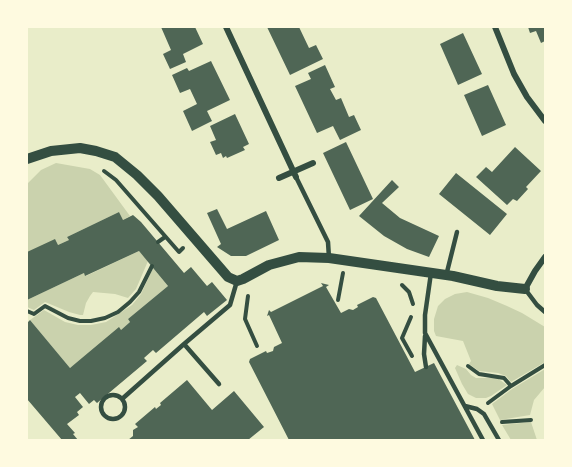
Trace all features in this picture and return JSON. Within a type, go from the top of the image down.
[{"type":"street","points":[[226,27],[295,174]]},
{"type":"street","points":[[495,27],[514,74],[527,97],[545,121]]},
{"type":"street","points":[[27,159],[51,152],[80,148],[115,157],[137,174],[158,196],[228,278],[237,281],[269,265],[299,257],[329,258],[388,266],[525,289],[545,257]]},
{"type":"street","points":[[279,178],[295,174],[313,163]]},
{"type":"lane","points":[[295,174],[328,242],[329,258]]},
{"type":"lane","points":[[446,276],[457,232]]},
{"type":"lane","points":[[426,367],[425,315],[431,273]]},
{"type":"lane","points":[[122,399],[230,305],[237,281]]},
{"type":"lane","points":[[525,289],[545,312]]},
{"type":"lane","points":[[425,333],[483,440]]},
{"type":"lane","points":[[184,344],[219,384]]},
{"type":"lane","points":[[111,394],[122,399],[125,406],[121,416],[114,419],[104,414],[101,406],[104,399],[111,394]]},
{"type":"lane","points":[[465,406],[477,409],[484,414],[500,440]]},
{"type":"path","points":[[98,167],[116,180],[178,252]]},
{"type":"path","points":[[158,243],[165,237]]},
{"type":"path","points":[[27,311],[34,314],[45,306],[68,318],[80,321],[105,318],[118,312],[130,302],[139,292],[152,266]]},
{"type":"path","points":[[388,266],[386,280],[401,283],[409,292],[414,306]]},
{"type":"path","points":[[338,300],[343,272]]},
{"type":"path","points":[[248,296],[246,319],[257,346]]},
{"type":"path","points":[[412,314],[402,338],[412,356]]},
{"type":"path","points":[[487,404],[545,365]]},
{"type":"path","points":[[468,366],[479,374],[504,378],[511,386]]},
{"type":"path","points":[[499,423],[531,420]]},
{"type":"green space","points":[[56,163],[90,169],[100,175],[130,216],[123,220],[119,212],[67,237],[69,240],[58,245],[27,252],[27,184],[41,170]]},
{"type":"green space","points":[[139,251],[148,261],[136,289],[128,298],[93,292],[86,303],[83,315],[45,302],[34,310],[27,307],[27,300],[84,273],[86,276]]},
{"type":"green space","points":[[153,268],[168,286],[128,319],[130,322],[121,330],[70,368],[30,320],[44,310],[65,322],[78,325],[106,322],[132,305],[141,294]]},
{"type":"green space","points":[[467,292],[507,306],[545,327],[545,362],[511,382],[506,376],[479,371],[469,364],[471,361],[463,341],[436,336],[434,319],[438,306],[455,294]]},
{"type":"green space","points":[[457,365],[476,378],[497,378],[507,385],[491,396],[476,398],[468,394],[462,384],[455,368]]},
{"type":"green space","points":[[545,369],[545,387],[534,400],[530,415],[500,420],[492,404]]},
{"type":"green space","points":[[531,422],[537,440],[511,440],[502,425]]},
{"type":"building","points":[[161,27],[195,27],[203,44],[183,54],[186,62],[170,69],[163,54],[171,50]]},
{"type":"building","points":[[267,27],[299,27],[309,48],[316,45],[323,59],[290,75]]},
{"type":"building","points":[[528,27],[545,27],[545,41],[541,43],[536,31],[530,33]]},
{"type":"building","points":[[463,33],[482,74],[458,85],[440,44]]},
{"type":"building","points":[[211,61],[230,100],[207,111],[212,121],[192,131],[183,111],[197,104],[190,89],[180,93],[172,75],[187,68],[189,71]]},
{"type":"building","points":[[325,65],[335,87],[330,89],[336,100],[341,98],[349,117],[354,115],[361,130],[340,140],[333,126],[317,133],[295,86],[311,79],[308,73]]},
{"type":"building","points":[[488,85],[506,125],[482,136],[464,95]]},
{"type":"building","points":[[235,114],[249,144],[243,147],[245,150],[223,158],[221,153],[216,155],[210,142],[216,140],[210,126]]},
{"type":"building","points":[[346,142],[373,199],[350,210],[323,153]]},
{"type":"building","points":[[515,147],[541,171],[517,201],[513,199],[507,205],[476,177],[486,167],[492,172]]},
{"type":"building","points":[[456,173],[507,214],[490,235],[439,194]]},
{"type":"building","points":[[392,180],[399,187],[382,203],[400,218],[439,236],[429,257],[407,249],[384,236],[359,216]]},
{"type":"building","points":[[217,209],[227,229],[266,211],[279,240],[246,256],[231,256],[217,247],[221,244],[207,213]]},
{"type":"building","points":[[119,212],[123,220],[133,215],[184,273],[191,267],[207,286],[212,282],[227,300],[207,316],[204,312],[156,353],[153,350],[144,358],[147,361],[97,403],[94,400],[89,404],[80,393],[75,397],[83,407],[77,412],[79,415],[67,424],[78,440],[62,440],[27,399],[27,323],[30,320],[70,368],[119,327],[121,330],[130,322],[128,319],[168,286],[139,251],[85,276],[84,273],[27,300],[27,252],[55,239],[58,245],[69,240],[67,237]]},
{"type":"building","points":[[321,283],[329,285],[326,287],[341,313],[349,309],[353,310],[358,307],[357,305],[373,297],[376,298],[415,372],[434,363],[475,440],[289,440],[249,362],[250,359],[266,351],[267,353],[273,351],[274,347],[282,343],[269,315],[267,316],[269,310],[271,312],[323,286]]},
{"type":"building","points":[[187,380],[212,410],[234,391],[264,427],[248,440],[128,440],[133,436],[133,430],[138,427],[135,424],[155,407],[156,409],[161,405],[160,403]]}]
